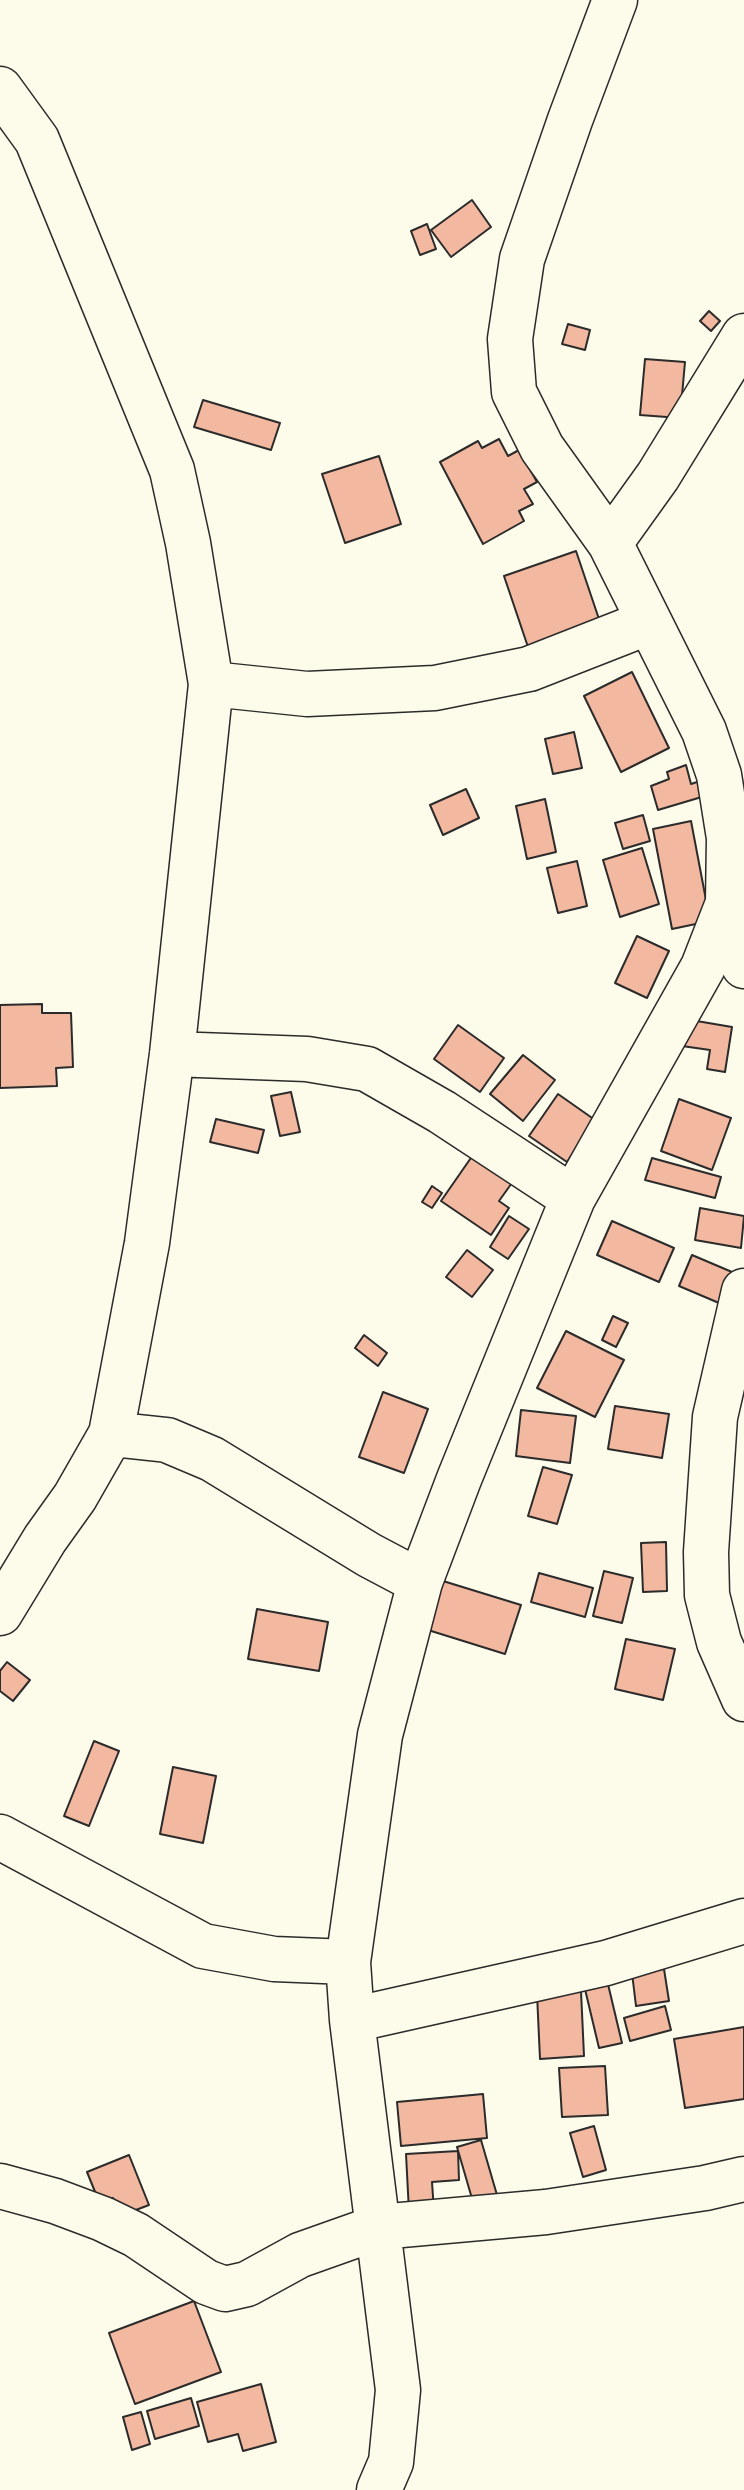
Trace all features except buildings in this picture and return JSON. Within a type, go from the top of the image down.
[{"type":"street","points":[[379,2490],[391,2462],[398,2390],[352,2020],[348,1962],[380,1735],[420,1582],[573,1198],[703,967],[739,939],[719,775],[704,731],[610,543],[542,448],[514,392],[510,339],[522,259],[615,0]]},
{"type":"street","points":[[0,89],[37,140],[172,470],[188,543],[211,684],[172,1054],[147,1243],[111,1434],[75,1497],[0,1613]]},
{"type":"street","points":[[610,543],[658,476],[744,336]]},
{"type":"street","points":[[211,684],[307,694],[435,688],[529,669],[649,622]]},
{"type":"street","points":[[172,1054],[307,1059],[367,1069],[442,1112],[573,1198]]},
{"type":"street","points":[[744,1291],[715,1417],[706,1552],[707,1595],[719,1642],[744,1699]]},
{"type":"street","points":[[111,1434],[167,1440],[212,1459],[369,1555],[420,1582]]},
{"type":"street","points":[[0,1837],[203,1946],[274,1959],[348,1962]]},
{"type":"street","points":[[352,2020],[606,1963],[744,1921]]},
{"type":"street","points":[[0,2186],[55,2201],[103,2219],[136,2235],[206,2282],[225,2289],[247,2284],[300,2255],[379,2227],[546,2212],[705,2188],[744,2179]]}]
